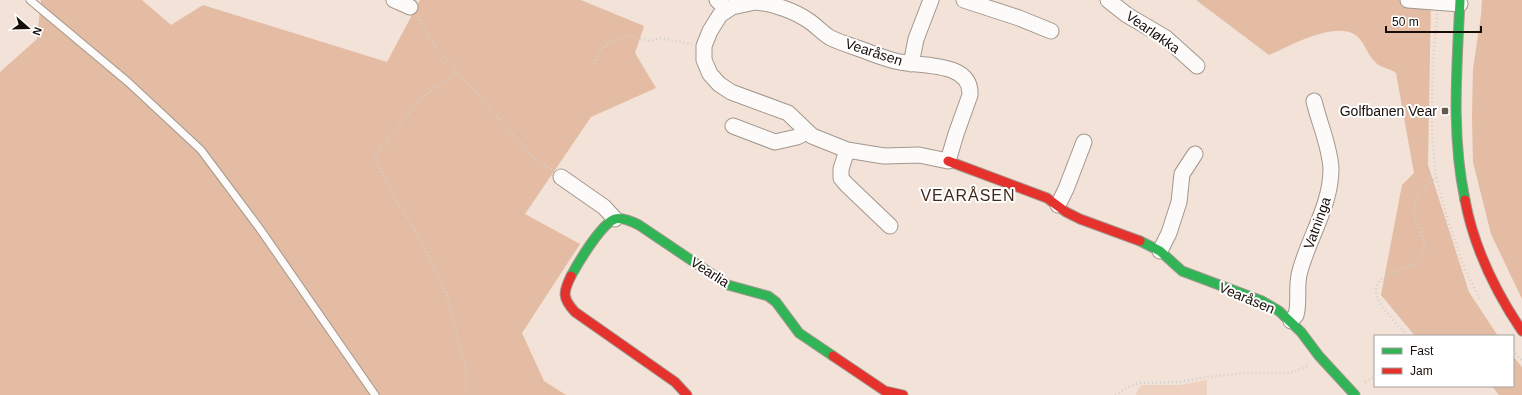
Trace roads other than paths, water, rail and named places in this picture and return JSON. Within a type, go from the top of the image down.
[{"type":"street","points":[[394,0],[410,7]]},
{"type":"street","points":[[911,64],[916,39],[931,0]]},
{"type":"street","points":[[964,0],[1019,18],[1051,31]]},
{"type":"street","name":"Vearløkka","points":[[1108,0],[1127,15],[1166,38],[1197,66]]},
{"type":"street","points":[[1408,0],[1460,2],[1456,131],[1458,158],[1465,206],[1477,246],[1495,290],[1522,331]]},
{"type":"street","name":"Vearåsen","points":[[948,161],[970,95],[971,88],[969,83],[962,75],[948,69],[930,65],[895,61],[830,38],[802,16],[782,8],[760,2],[732,7],[722,5],[720,15],[714,23],[704,46],[704,60],[710,74],[719,84],[731,92],[788,112],[807,132],[819,140],[847,150],[884,156],[919,155],[948,161],[1047,198],[1066,212],[1080,219],[1144,242],[1160,251],[1182,271],[1262,301],[1279,311],[1291,321],[1319,356],[1355,395]]},
{"type":"street","name":"Vatninga","points":[[1291,321],[1296,315],[1297,310],[1300,272],[1310,242],[1325,206],[1329,189],[1330,163],[1314,101]]},
{"type":"street","points":[[733,126],[775,142],[797,137],[807,132]]},
{"type":"street","points":[[1058,205],[1066,189],[1084,142]]},
{"type":"street","points":[[847,150],[841,169],[841,178],[890,226]]},
{"type":"street","points":[[1160,251],[1169,233],[1179,202],[1182,174],[1195,154]]},
{"type":"street","points":[[561,177],[604,207],[615,220],[609,223],[584,254],[567,282],[564,290],[565,298],[573,311],[580,317],[675,382],[687,395]]},
{"type":"street","name":"Vearlia","points":[[615,220],[632,221],[639,225],[728,285],[768,296],[776,302],[799,333],[872,390],[903,395]]},
{"type":"lane","points":[[30,0],[116,72],[201,150],[260,229],[375,395]]},
{"type":"place","name":"Golfbanen Vear","points":[[1445,111]]},
{"type":"district","name":"VEARÅSEN","points":[[968,195]]}]
